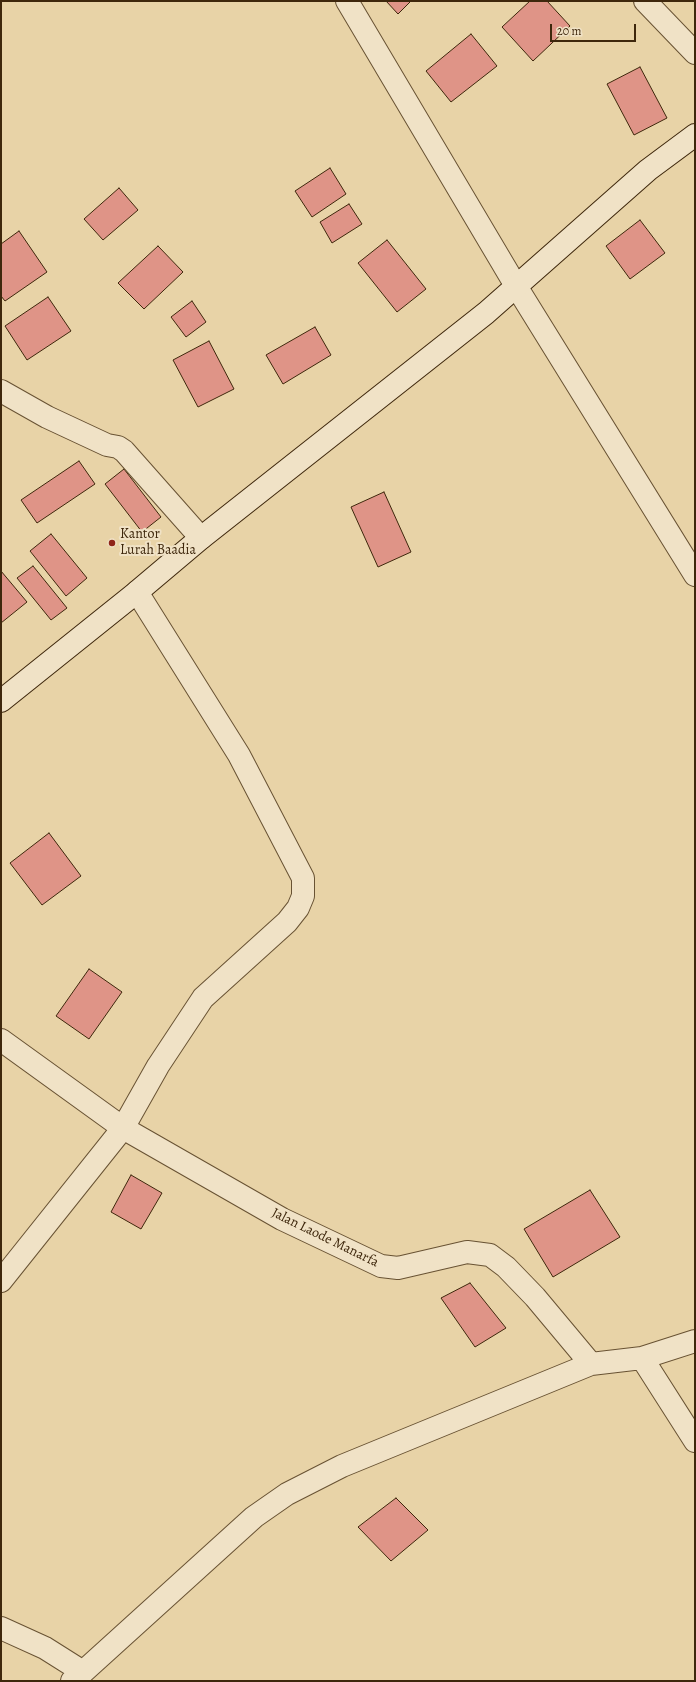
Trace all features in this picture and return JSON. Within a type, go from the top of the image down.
[{"type":"street","points":[[347,1],[516,286],[695,575]]},
{"type":"street","points":[[645,1],[695,53]]},
{"type":"street","points":[[1,701],[137,592],[201,538],[486,313],[648,170],[695,135]]},
{"type":"street","points":[[1,391],[47,417],[107,445],[124,451],[201,538]]},
{"type":"street","points":[[1,1281],[123,1128],[158,1066],[203,998],[287,922],[298,908],[303,896],[303,878],[239,755],[137,592]]},
{"type":"street","name":"Jalan Laode Manarfa","points":[[1,1040],[123,1128],[282,1219],[381,1266],[398,1268],[467,1252],[490,1255],[506,1267],[535,1297],[591,1364]]},
{"type":"street","points":[[1,1628],[45,1648],[77,1677],[254,1517],[286,1494],[342,1466],[591,1364],[642,1358],[695,1341]]},
{"type":"street","points":[[642,1358],[695,1442]]},
{"type":"building","points":[[386,1],[411,1],[398,14]]},
{"type":"building","points":[[530,1],[547,1],[570,26],[533,61],[502,27]]},
{"type":"building","points":[[471,34],[497,66],[451,102],[426,71]]},
{"type":"building","points":[[640,67],[667,118],[634,135],[607,84]]},
{"type":"building","points":[[330,168],[346,194],[312,217],[295,191]]},
{"type":"building","points":[[119,188],[138,210],[103,240],[84,219]]},
{"type":"building","points":[[349,204],[362,224],[332,243],[320,222]]},
{"type":"building","points":[[640,220],[665,253],[630,279],[606,246]]},
{"type":"building","points":[[19,231],[47,272],[5,301],[1,296],[1,244]]},
{"type":"building","points":[[387,240],[426,289],[397,312],[358,263]]},
{"type":"building","points":[[158,246],[183,272],[144,309],[118,283]]},
{"type":"building","points":[[48,297],[71,331],[27,360],[5,326]]},
{"type":"building","points":[[192,301],[206,322],[186,337],[171,317]]},
{"type":"building","points":[[315,327],[331,355],[283,384],[266,355]]},
{"type":"building","points":[[209,341],[234,389],[198,407],[173,360]]},
{"type":"building","points":[[79,461],[95,484],[37,523],[21,500]]},
{"type":"building","points":[[124,469],[161,517],[142,532],[105,484]]},
{"type":"building","points":[[384,492],[411,552],[378,567],[351,507]]},
{"type":"building","points":[[51,534],[87,578],[66,596],[30,551]]},
{"type":"building","points":[[33,566],[67,608],[51,620],[17,578]]},
{"type":"building","points":[[1,571],[27,602],[1,623]]},
{"type":"building","points":[[49,833],[81,876],[42,905],[10,863]]},
{"type":"building","points":[[89,969],[122,992],[89,1039],[56,1016]]},
{"type":"building","points":[[131,1175],[162,1193],[141,1229],[111,1212]]},
{"type":"building","points":[[590,1190],[620,1237],[553,1277],[524,1229]]},
{"type":"building","points":[[470,1283],[506,1328],[475,1347],[441,1298]]},
{"type":"building","points":[[396,1498],[428,1530],[391,1561],[358,1527]]},
{"type":"place","name":"Kantor Lurah Baadia","points":[[112,543]]}]
